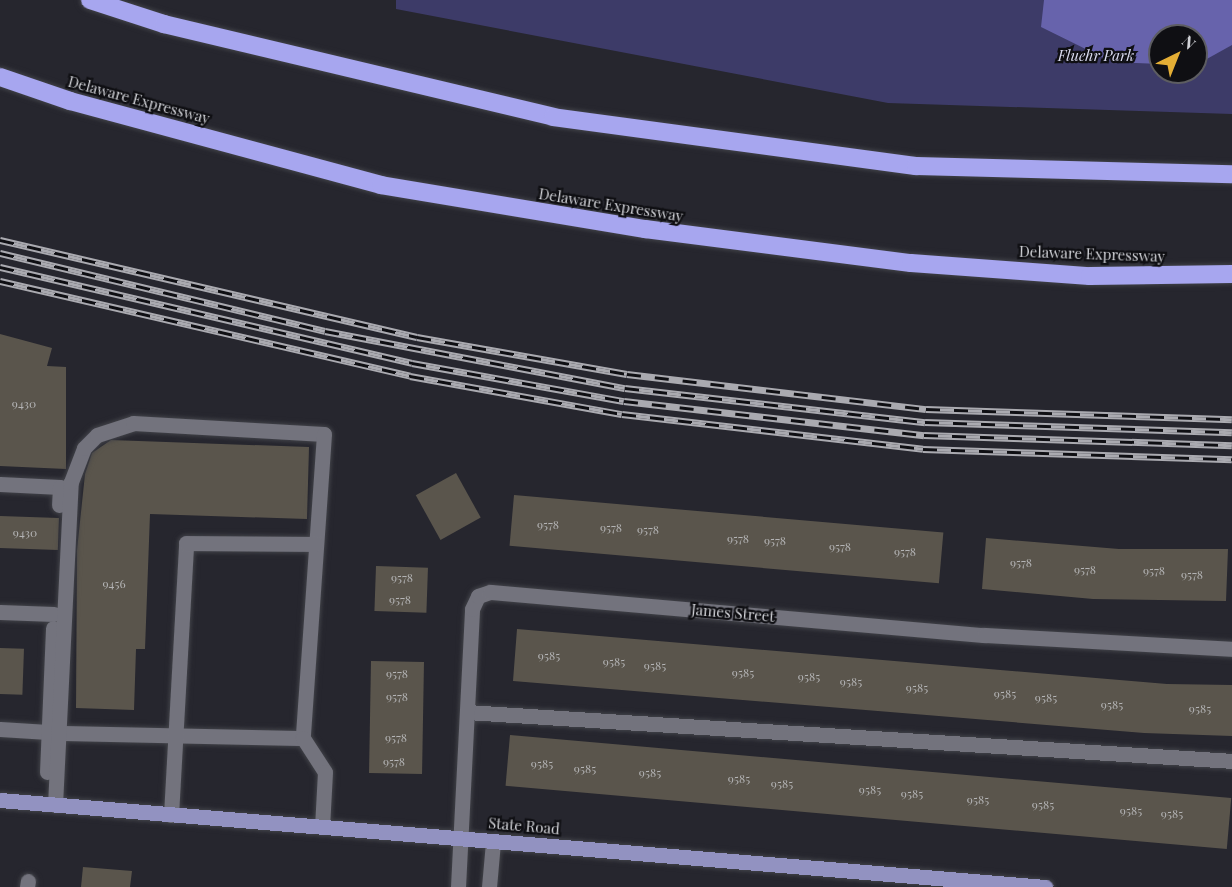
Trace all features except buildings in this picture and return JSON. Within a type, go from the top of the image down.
[{"type":"highway","points":[[90,0],[164,24],[553,117],[916,166],[1232,174]]},
{"type":"highway","name":"Delaware Expressway","points":[[0,76],[70,101],[381,184],[645,229],[911,263],[1090,276],[1232,274]]},
{"type":"main road","name":"State Road","points":[[0,800],[1045,887]]},
{"type":"street","points":[[50,804],[70,482],[74,464],[97,435],[133,423],[324,434],[303,738],[325,772],[322,827]]},
{"type":"street","points":[[0,484],[60,487],[54,614],[54,732]]},
{"type":"street","points":[[171,815],[186,543],[316,544]]},
{"type":"street","name":"James Street","points":[[458,887],[472,609],[478,596],[490,592],[984,635],[1232,649]]},
{"type":"street","points":[[0,612],[54,614]]},
{"type":"street","points":[[467,712],[1232,761]]},
{"type":"street","points":[[0,729],[303,738]]},
{"type":"street","points":[[489,887],[493,842]]},
{"type":"green space","name":"Fluehr Park","points":[[396,0],[1232,0],[1232,114],[888,103],[396,9]]},
{"type":"shaded area","points":[[1044,0],[1232,0],[1232,45],[1208,58],[1208,24],[1148,24],[1148,64],[1112,62],[1041,27]]},
{"type":"railway","points":[[0,240],[417,337],[627,374],[926,409],[1232,419]]},
{"type":"railway","points":[[0,253],[325,331],[625,388],[925,422],[1232,432]]},
{"type":"railway","points":[[0,267],[412,363],[624,401],[924,435],[1232,445]]},
{"type":"railway","points":[[0,281],[410,376],[622,414],[923,449],[1232,459]]}]
